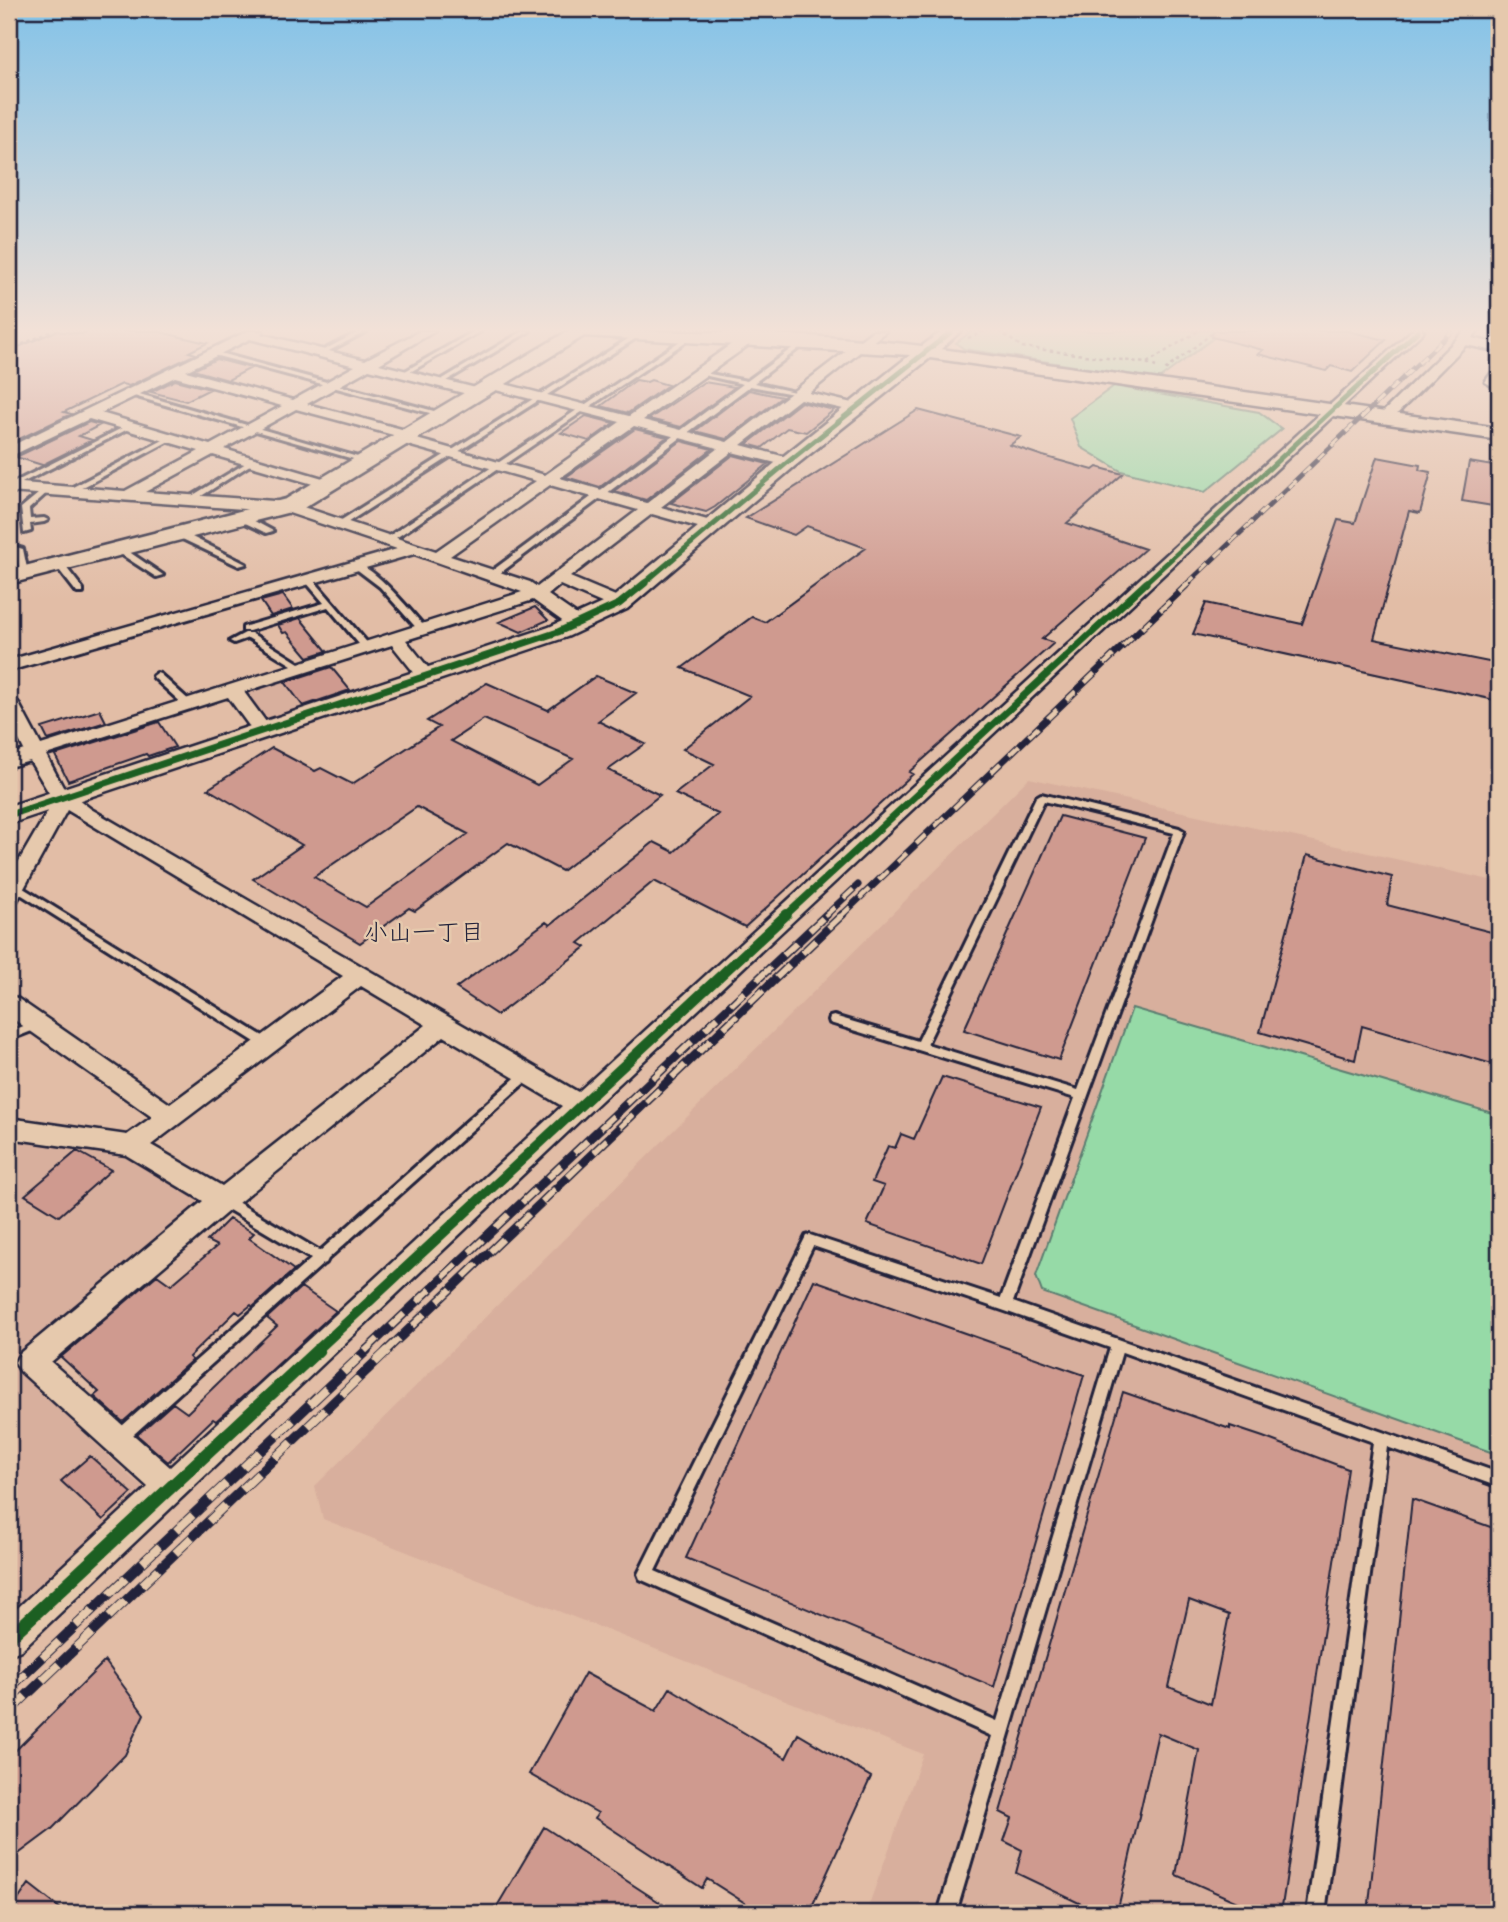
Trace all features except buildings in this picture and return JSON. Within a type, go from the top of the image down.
[{"type":"street","points":[[9,453],[74,421]]},
{"type":"street","points":[[111,421],[328,484]]},
{"type":"street","points":[[127,496],[265,421]]},
{"type":"street","points":[[348,421],[451,453],[712,526]]},
{"type":"street","points":[[16,575],[288,507],[433,421]]},
{"type":"street","points":[[438,557],[632,421],[788,462]]},
{"type":"street","points":[[9,761],[536,594],[560,579],[763,421]]},
{"type":"street","points":[[9,815],[578,624],[620,604],[840,421]]},
{"type":"street","points":[[9,1638],[1319,421]]},
{"type":"street","points":[[1403,421],[1499,435]]},
{"type":"street","points":[[9,487],[288,507],[524,586],[578,624]]},
{"type":"street","points":[[9,666],[415,549]]},
{"type":"street","points":[[560,579],[620,604]]},
{"type":"street","points":[[396,639],[426,676]]},
{"type":"street","points":[[233,691],[262,730]]},
{"type":"street","points":[[9,702],[55,791],[84,813],[580,1105]]},
{"type":"street","points":[[11,890],[62,797]]},
{"type":"street","points":[[131,1146],[360,975]]},
{"type":"street","points":[[9,1004],[170,1117]]},
{"type":"street","points":[[170,1487],[30,1362],[223,1200],[443,1024]]},
{"type":"street","points":[[9,1128],[131,1146],[223,1200]]},
{"type":"lane","points":[[227,421],[366,461]]},
{"type":"lane","points":[[339,524],[502,421]]},
{"type":"lane","points":[[387,540],[566,421]]},
{"type":"lane","points":[[492,575],[699,421]]},
{"type":"lane","points":[[9,487],[130,426]]},
{"type":"lane","points":[[67,492],[171,438]]},
{"type":"lane","points":[[189,500],[251,462]]},
{"type":"lane","points":[[44,520],[26,526],[25,508],[46,490]]},
{"type":"lane","points":[[242,518],[269,531]]},
{"type":"lane","points":[[180,534],[242,564]]},
{"type":"lane","points":[[16,575],[19,549]]},
{"type":"lane","points":[[119,549],[159,575]]},
{"type":"lane","points":[[59,564],[80,591]]},
{"type":"lane","points":[[358,566],[383,585],[423,630]]},
{"type":"lane","points":[[309,580],[367,648]]},
{"type":"lane","points":[[246,629],[328,604]]},
{"type":"lane","points":[[234,641],[248,635],[303,668]]},
{"type":"lane","points":[[157,676],[189,705]]},
{"type":"lane","points":[[921,1046],[1041,797],[1180,831],[1006,1305]]},
{"type":"lane","points":[[11,890],[267,1044]]},
{"type":"lane","points":[[834,1020],[1081,1095]]},
{"type":"lane","points":[[9,1036],[38,1024]]},
{"type":"lane","points":[[117,1439],[527,1074]]},
{"type":"lane","points":[[223,1200],[322,1259]]},
{"type":"lane","points":[[1002,1732],[645,1574],[810,1240],[1006,1305],[1499,1480]]},
{"type":"lane","points":[[947,1913],[1118,1345]]},
{"type":"lane","points":[[1317,1913],[1381,1437]]},
{"type":"shaded area","points":[[328,664],[350,691],[264,719],[246,694],[249,690]]},
{"type":"shaded area","points":[[1029,778],[1499,882],[1499,1913],[866,1913],[923,1754],[323,1519],[315,1486]]},
{"type":"shaded area","points":[[9,1137],[120,1152],[206,1201],[14,1367],[146,1491],[9,1618]]},
{"type":"green space","points":[[1071,421],[1271,421],[1282,429],[1205,492],[1121,471],[1081,447]]},
{"type":"green space","points":[[1132,1008],[1499,1115],[1499,1455],[1042,1292],[1036,1276]]},
{"type":"railway","points":[[1187,584],[1358,421]]},
{"type":"railway","points":[[841,916],[1189,583]]},
{"type":"railway","points":[[825,916],[858,885]]},
{"type":"railway","points":[[365,1351],[827,914]]},
{"type":"railway","points":[[386,1351],[843,914]]},
{"type":"railway","points":[[9,1689],[367,1350]]},
{"type":"railway","points":[[9,1712],[388,1350]]},
{"type":"cycle path","points":[[9,815],[558,632],[619,604],[840,421]]},
{"type":"cycle path","points":[[9,1638],[580,1105],[1321,421]]},
{"type":"district","name":"小山一丁目","points":[[424,932]]}]
